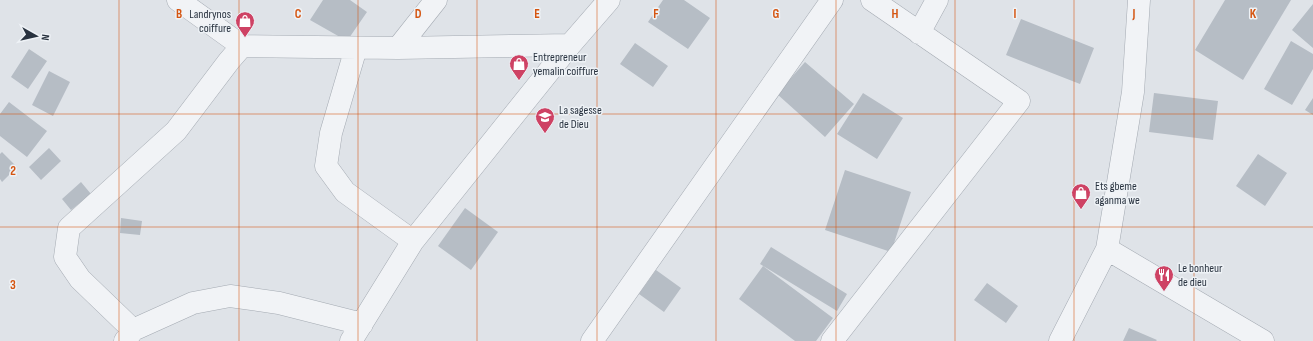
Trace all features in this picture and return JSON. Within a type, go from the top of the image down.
[{"type":"street","points":[[178,0],[242,46],[398,48],[570,45]]},
{"type":"street","points":[[398,48],[436,0]]},
{"type":"street","points":[[242,46],[176,131],[69,228],[65,257],[80,279],[129,336],[193,303],[230,296],[279,304],[357,332],[413,241],[570,45],[609,0]]},
{"type":"street","points":[[592,341],[832,0]]},
{"type":"street","points":[[832,341],[1019,101],[872,0]]},
{"type":"street","points":[[919,33],[937,0]]},
{"type":"street","points":[[1060,341],[1107,249],[1133,92],[1139,0]]},
{"type":"street","points":[[356,48],[331,133],[326,166],[345,192],[413,241]]},
{"type":"street","points":[[1107,249],[1263,341]]},
{"type":"building","points":[[323,0],[350,0],[367,12],[347,41],[310,20]]},
{"type":"building","points":[[663,0],[684,0],[710,18],[688,49],[648,22]]},
{"type":"building","points":[[1225,0],[1291,0],[1243,80],[1195,50]]},
{"type":"building","points":[[1313,4],[1313,48],[1292,30]]},
{"type":"building","points":[[1021,19],[1094,48],[1080,84],[1006,55]]},
{"type":"building","points":[[1291,41],[1313,54],[1313,69],[1292,105],[1264,89]]},
{"type":"building","points":[[635,43],[668,66],[653,87],[620,64]]},
{"type":"building","points":[[29,49],[47,61],[28,89],[11,77]]},
{"type":"building","points":[[805,62],[854,104],[825,137],[777,94]]},
{"type":"building","points":[[49,71],[70,82],[53,116],[32,105]]},
{"type":"building","points":[[863,93],[903,118],[877,159],[837,134]]},
{"type":"building","points":[[1154,93],[1218,101],[1213,140],[1149,132]]},
{"type":"building","points":[[1313,98],[1313,115],[1305,110]]},
{"type":"building","points":[[9,102],[47,131],[27,157],[0,136],[0,114]]},
{"type":"building","points":[[49,148],[61,161],[41,180],[29,167]]},
{"type":"building","points":[[2,152],[17,167],[2,182],[0,179],[0,154]]},
{"type":"building","points":[[1258,154],[1287,173],[1265,206],[1236,186]]},
{"type":"building","points":[[845,170],[911,192],[891,252],[825,230]]},
{"type":"building","points":[[81,182],[91,194],[71,210],[62,199]]},
{"type":"building","points":[[465,208],[498,232],[471,270],[438,246]]},
{"type":"building","points":[[121,218],[142,221],[140,235],[120,233]]},
{"type":"building","points":[[771,247],[847,294],[837,311],[760,264]]},
{"type":"building","points":[[763,266],[833,318],[816,341],[795,341],[739,299]]},
{"type":"building","points":[[656,270],[681,288],[664,312],[639,294]]},
{"type":"building","points":[[987,283],[1018,306],[1006,323],[974,300]]},
{"type":"building","points":[[1129,328],[1157,340],[1123,341]]},
{"type":"place","name":"Landrynos coiffure","points":[[245,38]]},
{"type":"place","name":"Entrepreneur yemalin coiffure","points":[[519,81]]},
{"type":"place","name":"La sagesse de Dieu","points":[[545,134]]},
{"type":"place","name":"Ets gbeme aganma we","points":[[1081,210]]},
{"type":"place","name":"Le bonheur de dieu","points":[[1164,292]]}]
